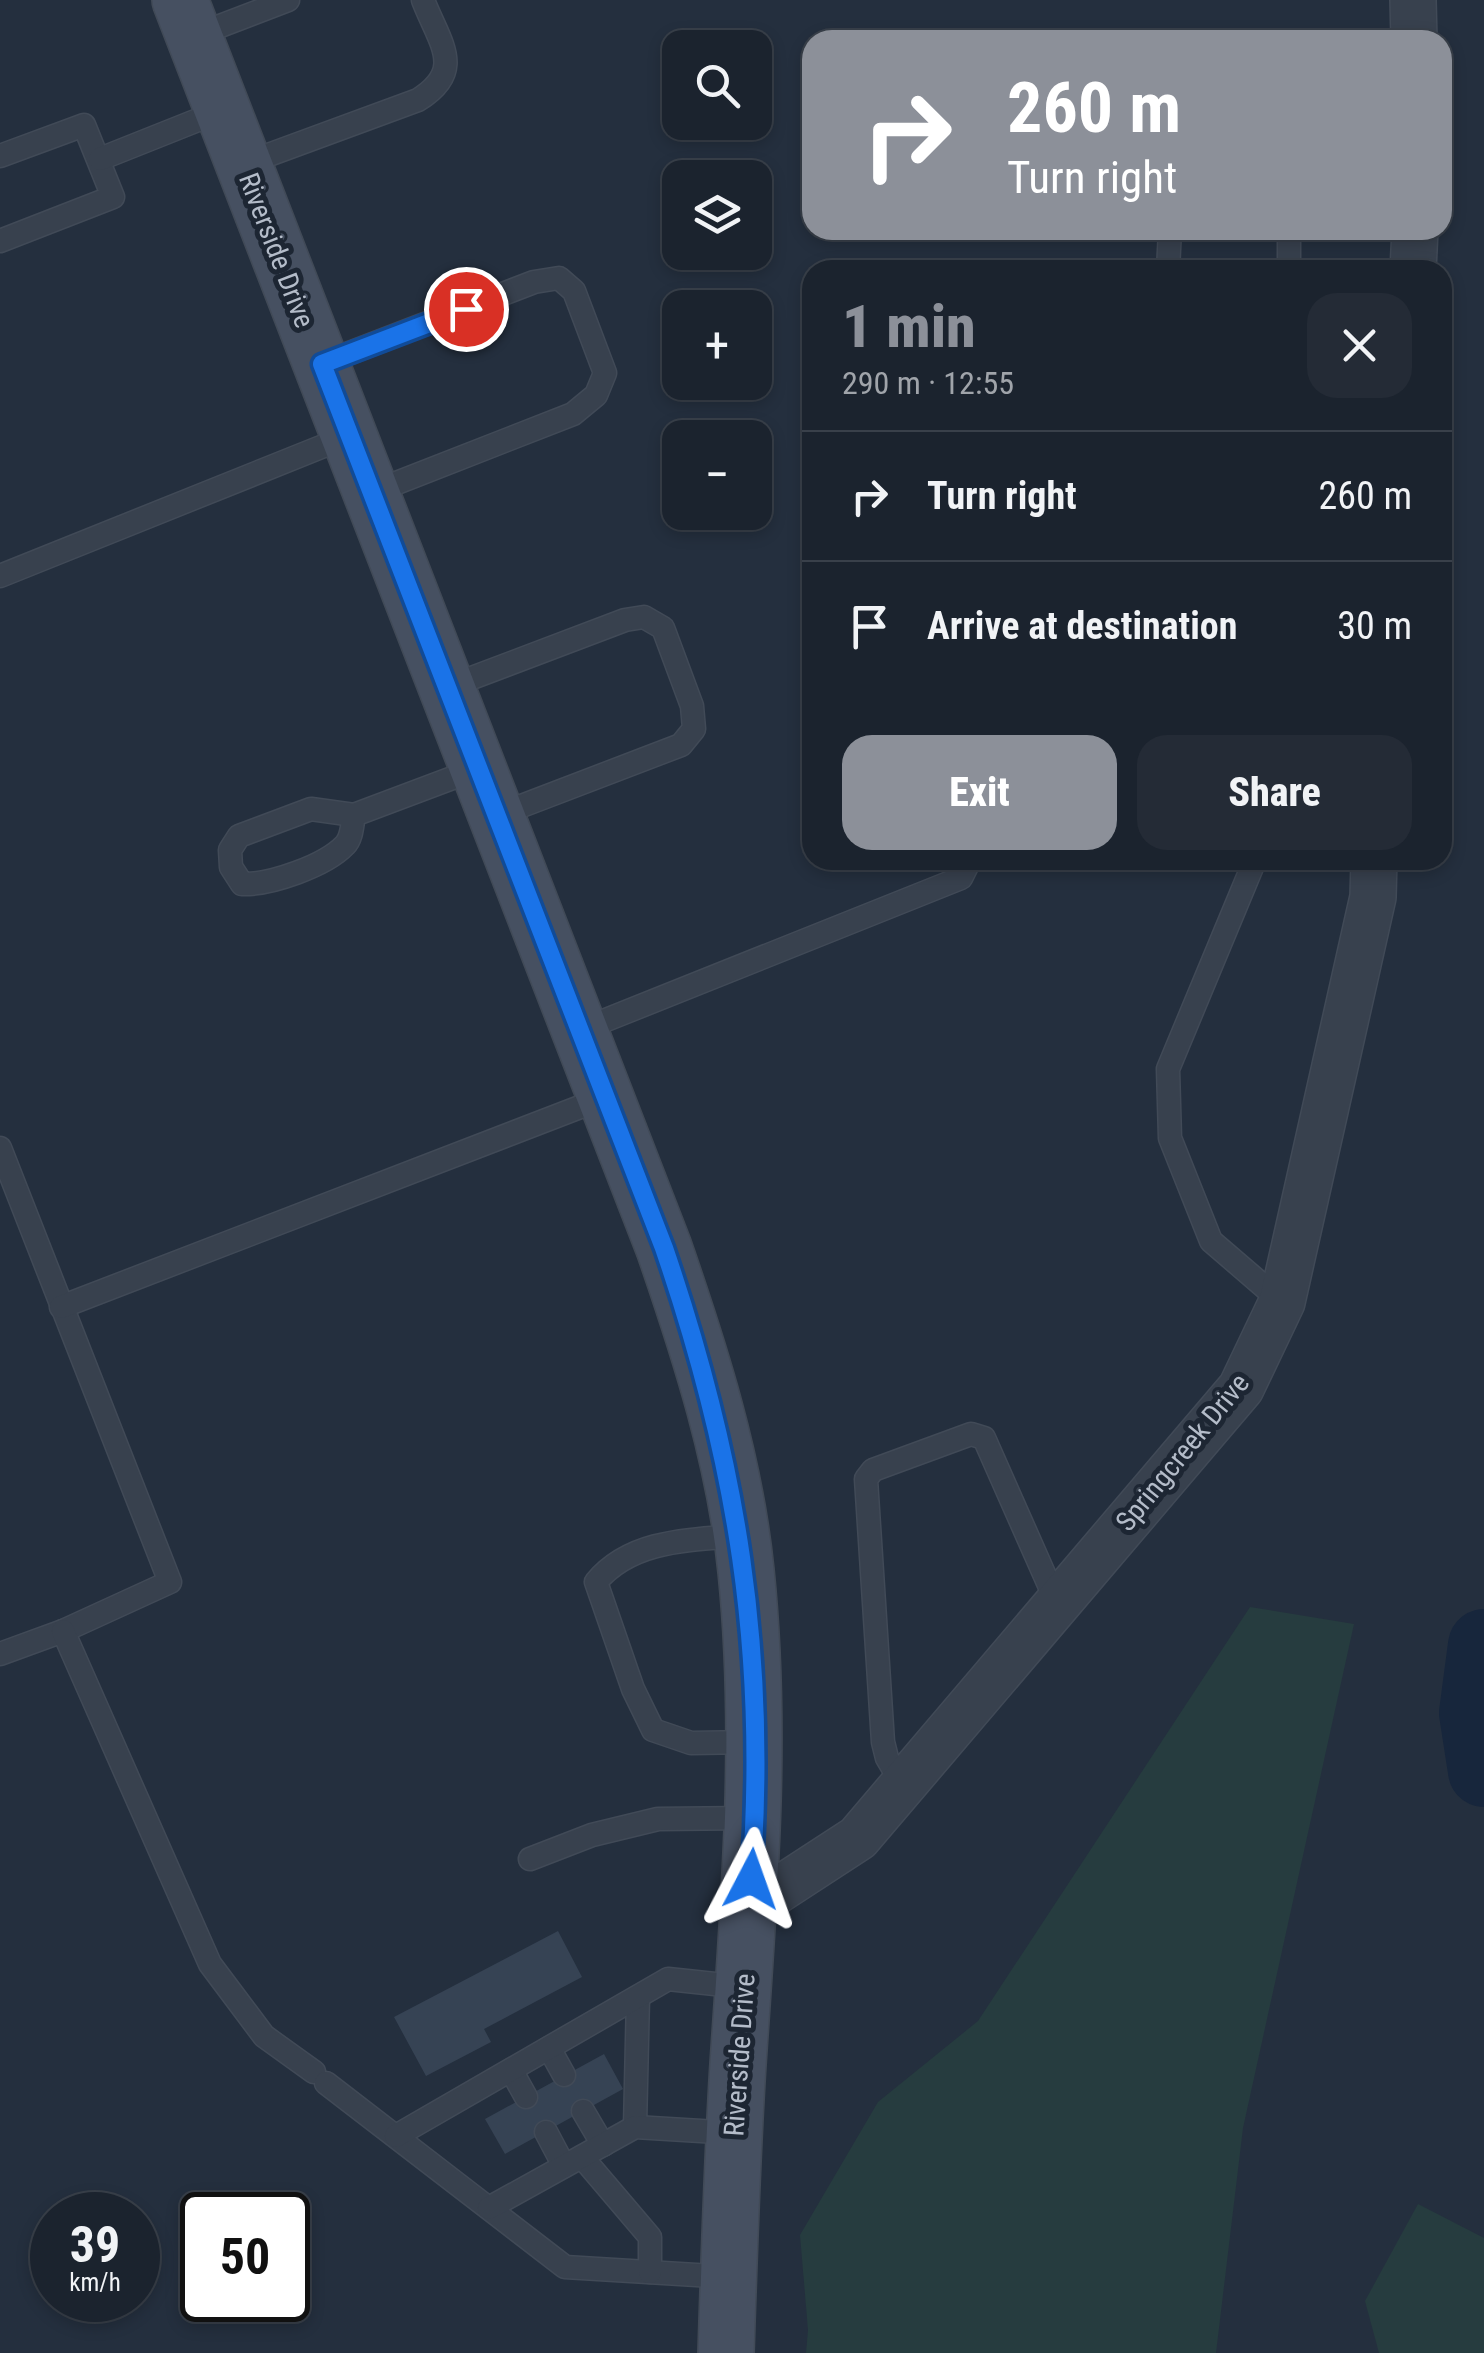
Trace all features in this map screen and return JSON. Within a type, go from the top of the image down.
[{"type":"main road","name":"Riverside Drive","points":[[187,18],[606,1096],[694,1336],[730,1474],[754,1672],[755,1818],[734,2133],[726,2353]]},
{"type":"street","points":[[1414,0],[1414,30]]},
{"type":"street","name":"Springcreek Drive","points":[[749,1909],[858,1838],[1241,1388],[1282,1302],[1372,898],[1373,870]]},
{"type":"lane","points":[[187,18],[288,0]]},
{"type":"lane","points":[[244,164],[418,100],[442,85],[448,66],[424,0]]},
{"type":"lane","points":[[100,160],[222,110]]},
{"type":"lane","points":[[0,156],[84,125],[114,197],[0,241]]},
{"type":"lane","points":[[322,364],[534,282],[559,278],[574,291],[605,373],[596,395],[573,414],[371,493]]},
{"type":"lane","points":[[0,576],[351,435]]},
{"type":"lane","points":[[354,815],[349,842],[332,855],[257,885],[242,884],[232,866],[230,850],[240,836],[312,810],[354,815],[488,792],[681,746],[694,728],[692,706],[663,628],[644,617],[625,620],[448,687]]},
{"type":"lane","points":[[581,1030],[953,870]]},
{"type":"lane","points":[[1251,870],[1168,1069],[1170,1138],[1211,1241],[1282,1302]]},
{"type":"lane","points":[[61,1307],[606,1096]]},
{"type":"lane","points":[[0,1148],[170,1582],[63,1632],[0,1654]]},
{"type":"lane","points":[[904,1785],[887,1758],[883,1742],[866,1479],[873,1470],[972,1434],[984,1438],[1057,1603]]},
{"type":"lane","points":[[740,1536],[670,1541],[613,1562],[596,1582],[633,1689],[654,1730],[690,1743],[754,1742]]},
{"type":"lane","points":[[63,1632],[210,1964],[264,2036],[566,2267],[728,2278]]},
{"type":"lane","points":[[530,1859],[592,1835],[658,1820],[755,1818]]},
{"type":"lane","points":[[396,2136],[668,1979],[744,1987]]},
{"type":"lane","points":[[636,2128],[638,1996]]},
{"type":"lane","points":[[549,2048],[564,2075]]},
{"type":"lane","points":[[511,2070],[526,2097]]},
{"type":"lane","points":[[583,2111],[583,2156]]},
{"type":"lane","points":[[489,2208],[636,2128],[734,2133]]},
{"type":"lane","points":[[546,2132],[583,2156],[650,2237],[650,2272]]},
{"type":"green space","points":[[1250,1607],[1354,1624],[1243,2128],[1216,2353],[806,2353],[808,2330],[800,2235],[878,2102],[978,2021]]},
{"type":"green space","points":[[1418,2204],[1484,2238],[1484,2353],[1379,2353],[1365,2301]]},
{"type":"building","points":[[558,1931],[582,1977],[484,2029],[491,2042],[426,2076],[394,2017]]},
{"type":"building","points":[[604,2054],[623,2089],[505,2154],[485,2119]]},
{"type":"waterway","points":[[1484,1645],[1475,1713],[1484,1771]]},
{"type":"route","points":[[466,309],[322,364],[664,1248],[694,1336],[730,1474],[746,1567],[754,1672],[755,1818],[751,1879]]}]
